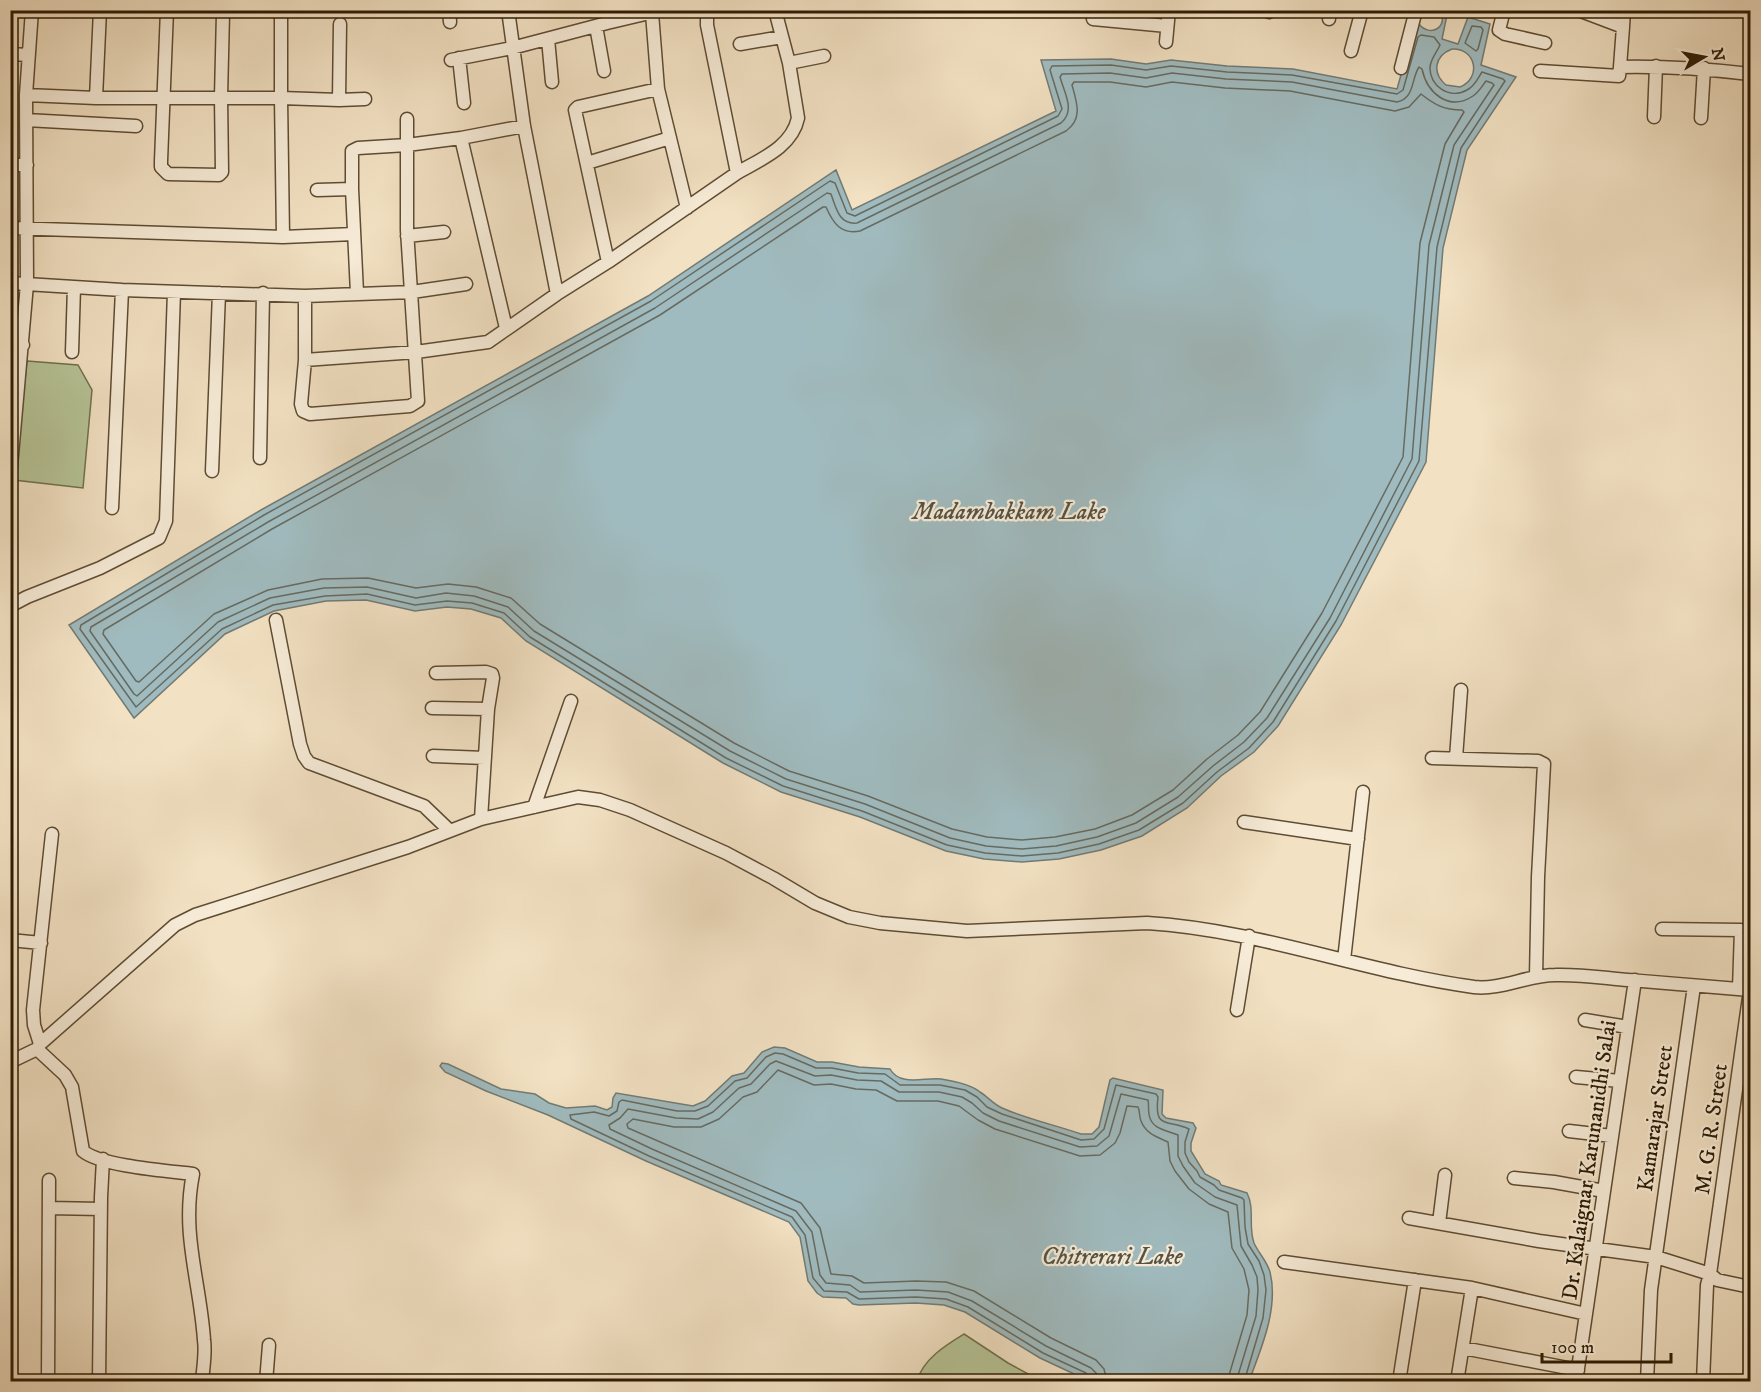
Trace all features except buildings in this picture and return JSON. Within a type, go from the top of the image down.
[{"type":"street","points":[[10,478],[16,345],[27,284],[26,95],[32,10]]},
{"type":"street","points":[[96,98],[100,10]]},
{"type":"street","points":[[167,10],[161,161],[164,171],[168,174],[219,175],[222,169],[220,97],[223,13]]},
{"type":"street","points":[[507,10],[524,126],[557,294]]},
{"type":"street","points":[[707,10],[707,24],[737,173]]},
{"type":"street","points":[[305,360],[416,352],[488,342],[779,147],[794,133],[798,118],[789,63],[775,10]]},
{"type":"street","points":[[1166,42],[1169,10]]},
{"type":"street","points":[[1352,51],[1362,10]]},
{"type":"street","points":[[1401,68],[1416,10]]},
{"type":"street","points":[[1504,10],[1499,30],[1505,34],[1545,43]]},
{"type":"street","points":[[1578,10],[1623,27]]},
{"type":"street","points":[[1619,77],[1624,10]]},
{"type":"street","points":[[464,103],[455,59],[512,48],[657,12],[658,89],[687,208]]},
{"type":"street","points":[[281,16],[283,237]]},
{"type":"street","points":[[1093,20],[1167,26]]},
{"type":"street","points":[[339,100],[340,24]]},
{"type":"street","points":[[596,26],[604,71]]},
{"type":"street","points":[[740,44],[782,37]]},
{"type":"street","points":[[548,39],[552,82]]},
{"type":"street","points":[[10,54],[28,54]]},
{"type":"street","points":[[789,63],[824,56]]},
{"type":"street","points":[[1654,117],[1656,66]]},
{"type":"street","points":[[1540,71],[1619,77],[1656,66],[1704,68],[1750,74]]},
{"type":"street","points":[[1701,118],[1704,68]]},
{"type":"street","points":[[608,262],[576,108],[658,89]]},
{"type":"street","points":[[26,95],[96,98],[364,99]]},
{"type":"street","points":[[305,296],[305,360],[301,404],[303,411],[310,414],[413,405],[419,398],[407,236],[407,119]]},
{"type":"street","points":[[26,120],[136,126]]},
{"type":"street","points":[[357,293],[351,156],[355,149],[461,138],[524,126]]},
{"type":"street","points":[[461,138],[506,328]]},
{"type":"street","points":[[587,163],[670,138]]},
{"type":"street","points":[[10,165],[27,165]]},
{"type":"street","points":[[317,190],[352,189]]},
{"type":"street","points":[[10,228],[166,235],[283,237],[354,234]]},
{"type":"street","points":[[407,236],[444,232]]},
{"type":"street","points":[[10,283],[122,290],[305,296],[412,292],[466,284]]},
{"type":"street","points":[[72,352],[74,287]]},
{"type":"street","points":[[112,507],[122,290]]},
{"type":"street","points":[[10,606],[100,568],[159,538],[163,532],[166,521],[174,292]]},
{"type":"street","points":[[212,471],[219,293]]},
{"type":"street","points":[[260,458],[263,293]]},
{"type":"street","points":[[276,620],[300,744],[309,763],[424,806],[449,830]]},
{"type":"street","points":[[436,673],[486,672],[492,674],[482,819]]},
{"type":"street","points":[[1456,758],[1461,690]]},
{"type":"street","points":[[534,807],[571,701]]},
{"type":"street","points":[[432,708],[488,709]]},
{"type":"street","points":[[434,756],[485,758]]},
{"type":"street","points":[[1432,758],[1538,761],[1544,764],[1536,977]]},
{"type":"street","points":[[1344,960],[1363,792]]},
{"type":"street","points":[[10,1062],[39,1046],[175,925],[195,915],[408,847],[482,819],[568,798],[600,800],[630,810],[726,853],[830,910],[880,923],[967,931],[1148,923],[1177,924],[1249,936],[1385,970],[1477,987],[1516,983],[1554,975],[1746,990]]},
{"type":"street","points":[[1244,822],[1358,839]]},
{"type":"street","points":[[52,834],[33,1025],[39,1046],[65,1075],[72,1087],[83,1151],[88,1155],[103,1159],[193,1174],[188,1198],[188,1238],[205,1341],[202,1382]]},
{"type":"street","points":[[1662,929],[1746,929]]},
{"type":"street","name":"M. G. R. Street","points":[[1703,1382],[1707,1286],[1746,1060],[1746,929]]},
{"type":"street","points":[[1237,1010],[1249,936]]},
{"type":"street","points":[[10,940],[41,943]]},
{"type":"street","name":"Dr. Kalaignar Karunanidhi Salai","points":[[1577,1376],[1635,980]]},
{"type":"street","name":"Kamarajar Street","points":[[1647,1382],[1651,1290],[1694,986]]},
{"type":"street","points":[[1585,1020],[1628,1027]]},
{"type":"street","points":[[1575,1077],[1620,1081]]},
{"type":"street","points":[[1569,1131],[1612,1136]]},
{"type":"street","points":[[99,1382],[103,1159]]},
{"type":"street","points":[[1439,1223],[1445,1175]]},
{"type":"street","points":[[1514,1178],[1604,1191]]},
{"type":"street","points":[[48,1382],[49,1180]]},
{"type":"street","points":[[49,1208],[101,1209]]},
{"type":"street","points":[[1409,1218],[1539,1241],[1656,1257],[1710,1274],[1717,1280],[1750,1287]]},
{"type":"street","points":[[1284,1262],[1472,1288],[1586,1314]]},
{"type":"street","points":[[1399,1382],[1415,1280]]},
{"type":"street","points":[[1457,1382],[1472,1288]]},
{"type":"street","points":[[266,1382],[270,1345]]},
{"type":"street","points":[[1463,1348],[1577,1376]]},
{"type":"green space","points":[[27,361],[78,365],[92,390],[83,488],[14,480]]},
{"type":"green space","points":[[964,1334],[1008,1363],[1041,1381],[917,1381],[930,1359]]},
{"type":"water","name":"Madambakkam Lake","points":[[1448,10],[1442,39],[1458,44],[1468,17],[1490,24],[1481,65],[1516,77],[1467,150],[1443,248],[1426,462],[1341,625],[1278,726],[1254,752],[1221,776],[1187,808],[1142,836],[1101,850],[1059,859],[1022,862],[984,859],[946,851],[860,817],[781,792],[723,763],[526,641],[501,618],[471,609],[447,607],[415,611],[366,600],[326,601],[274,611],[225,634],[134,718],[69,625],[261,510],[648,296],[836,170],[852,210],[1056,111],[1041,60],[1111,59],[1146,64],[1171,60],[1227,66],[1293,69],[1397,89],[1419,11],[1419,24],[1423,28],[1433,30],[1437,29],[1442,22],[1440,11]],"holes":[[[1452,49],[1460,50],[1471,58],[1473,64],[1471,77],[1460,87],[1446,85],[1438,75],[1438,60]]]},
{"type":"water","name":"Chitrerari Lake","points":[[774,1047],[785,1048],[817,1062],[890,1069],[894,1075],[906,1080],[941,1079],[962,1083],[976,1089],[1002,1108],[1081,1134],[1092,1134],[1099,1127],[1110,1080],[1113,1078],[1163,1090],[1162,1114],[1166,1118],[1193,1123],[1196,1128],[1191,1151],[1205,1174],[1219,1181],[1221,1185],[1247,1193],[1249,1199],[1252,1237],[1270,1272],[1272,1300],[1267,1328],[1249,1381],[1089,1381],[1040,1358],[965,1312],[944,1305],[916,1303],[859,1305],[853,1304],[846,1298],[823,1297],[808,1281],[800,1237],[789,1222],[646,1161],[548,1115],[486,1091],[445,1072],[440,1066],[442,1063],[448,1064],[501,1089],[535,1094],[549,1103],[566,1108],[595,1106],[607,1110],[612,1107],[616,1093],[693,1106],[705,1101],[732,1076],[744,1073],[762,1052]]}]
